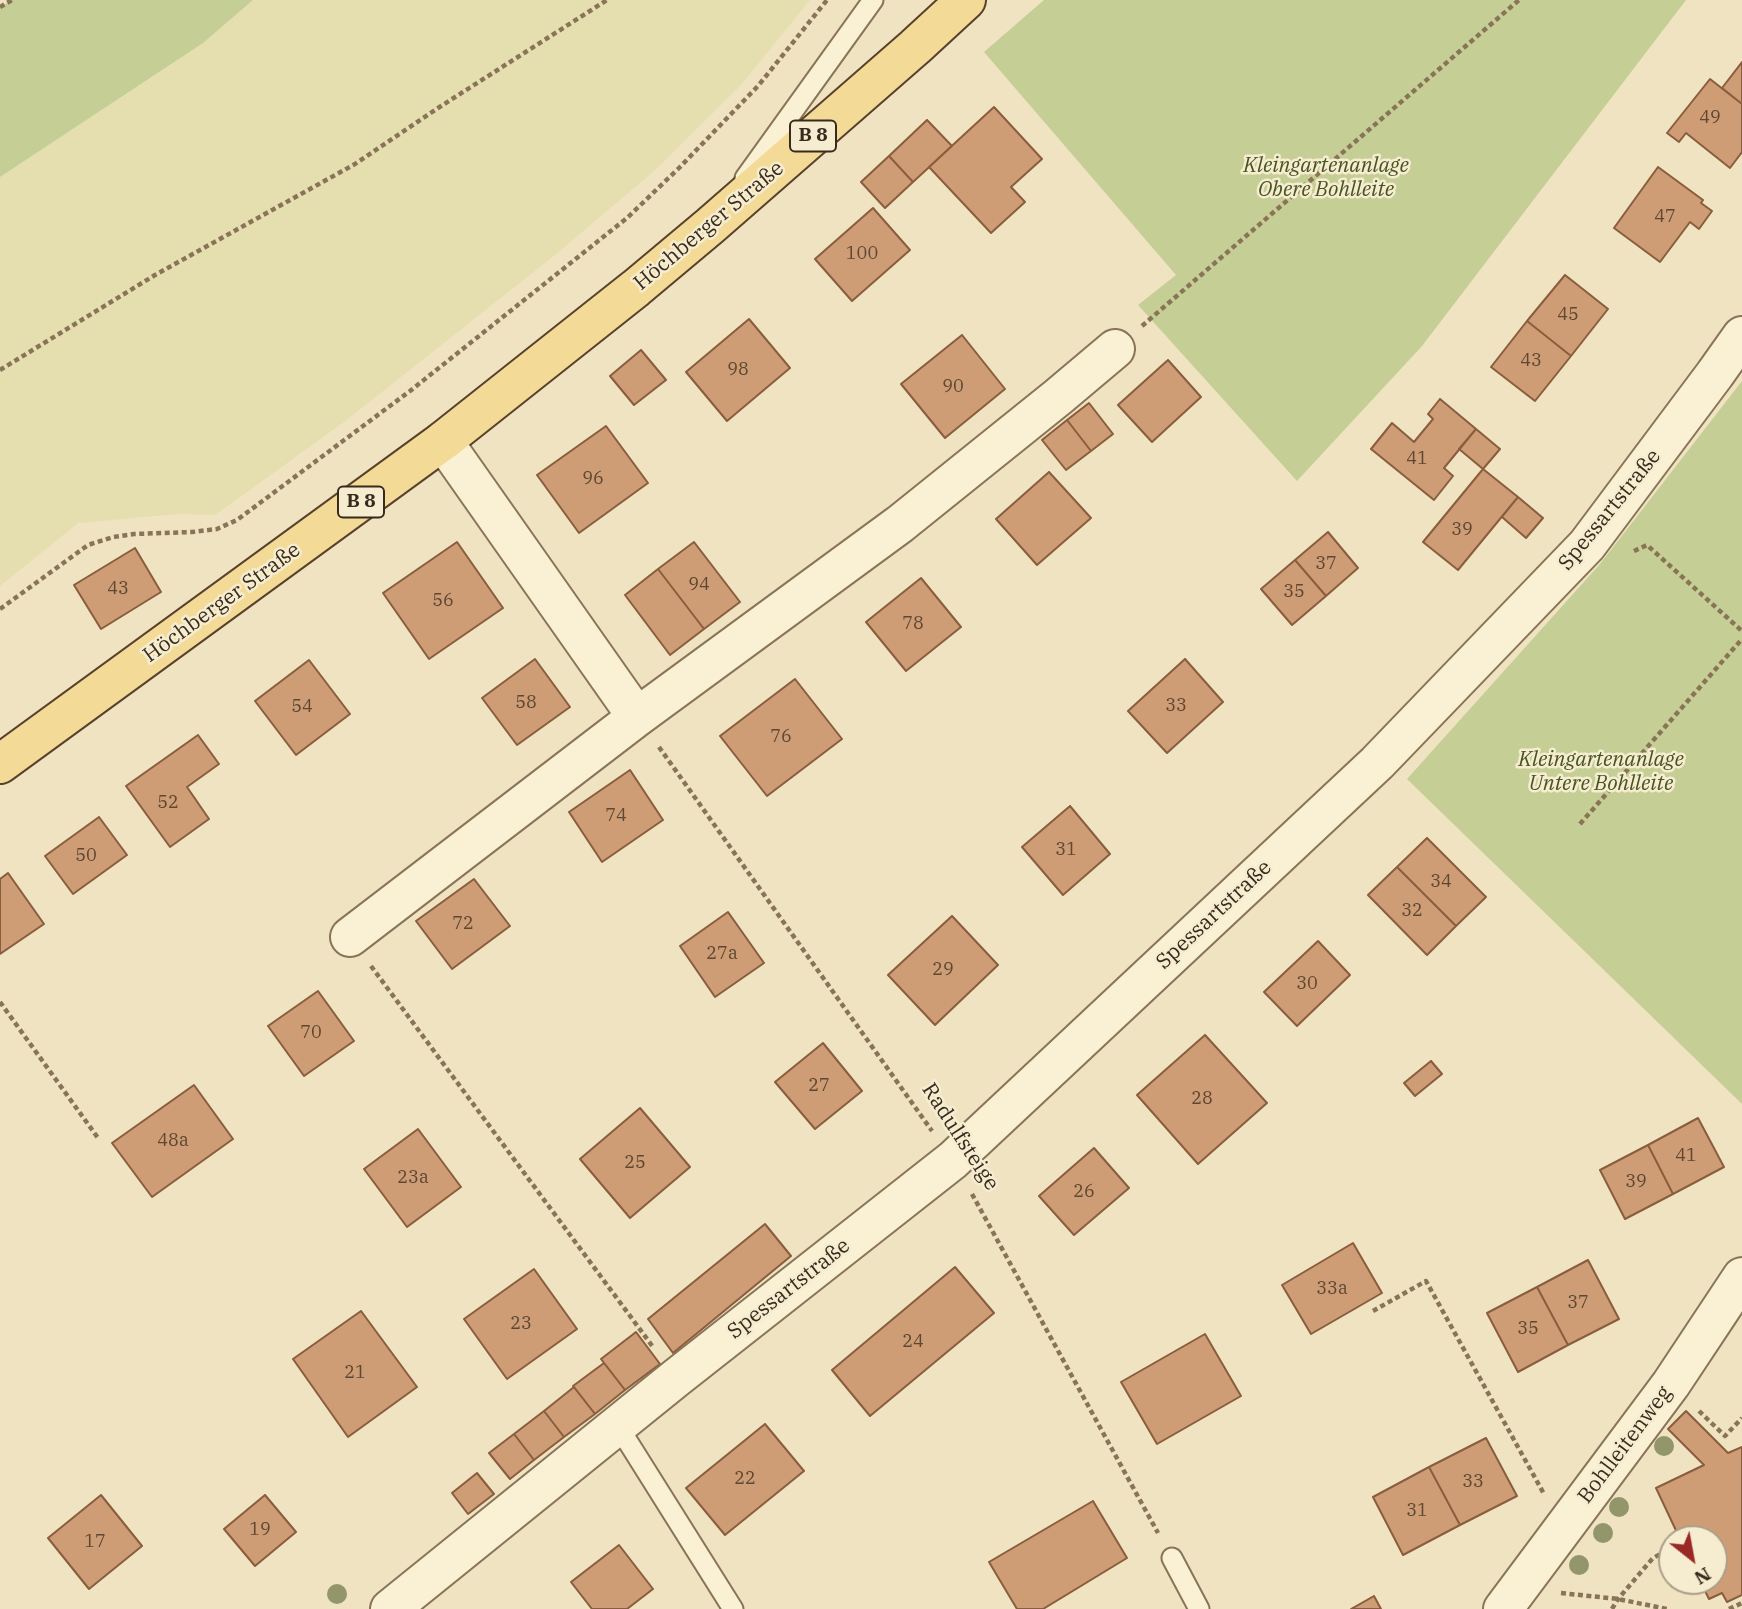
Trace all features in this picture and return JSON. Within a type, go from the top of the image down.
[{"type":"main road","name":"Höchberger Straße","points":[[0,765],[443,441],[710,226],[966,0]]},
{"type":"street","name":"Spessartstraße","points":[[390,1609],[676,1378],[953,1160],[1377,762],[1587,545],[1742,336]]},
{"type":"street","points":[[350,937],[637,717],[900,524],[1115,349]]},
{"type":"street","points":[[443,441],[637,717]]},
{"type":"street","name":"Bohlleitenweg","points":[[1510,1599],[1671,1384],[1742,1277]]},
{"type":"lane","points":[[710,226],[873,0]]},
{"type":"lane","points":[[618,1426],[733,1609]]},
{"type":"lane","points":[[1172,1558],[1199,1609]]},
{"type":"path","points":[[0,7],[12,0]]},
{"type":"path","points":[[0,370],[155,275],[355,164],[607,0]]},
{"type":"path","points":[[0,609],[88,545],[134,534],[217,529],[237,520],[259,504],[410,391],[627,218],[680,168],[758,86],[827,0]]},
{"type":"path","points":[[1115,349],[1519,0]]},
{"type":"path","points":[[1587,545],[1606,562],[1647,545],[1742,631]]},
{"type":"path","points":[[1580,824],[1742,639]]},
{"type":"path","name":"Radulfsteige","points":[[637,717],[953,1160],[1172,1558]]},
{"type":"path","points":[[350,937],[676,1378]]},
{"type":"path","points":[[0,1003],[98,1138]]},
{"type":"path","points":[[1373,1311],[1426,1281],[1563,1528]]},
{"type":"path","points":[[1702,1413],[1725,1436],[1742,1418]]},
{"type":"path","points":[[1612,1609],[1658,1555]]},
{"type":"path","points":[[1510,1599],[1618,1599],[1667,1609]]},
{"type":"path","points":[[1729,1609],[1742,1603]]},
{"type":"shaded area","points":[[253,0],[810,0],[741,85],[654,171],[555,255],[344,422],[215,515],[178,514],[78,523],[0,586],[0,177],[203,43]]},
{"type":"green space","points":[[12,0],[253,0],[203,43],[0,177],[0,7]]},
{"type":"green space","name":"Kleingartenanlage Obere Bohlleite","points":[[1044,0],[1686,0],[1422,346],[1297,481],[1138,305],[1176,275],[984,52]]},
{"type":"green space","name":"Kleingartenanlage Untere Bohlleite","points":[[1742,381],[1742,1104],[1407,779],[1600,564]]},
{"type":"building","points":[[1742,62],[1742,104],[1722,88]]},
{"type":"building","points":[[1710,79],[1742,104],[1742,152],[1730,168],[1686,133],[1679,142],[1667,133]]},
{"type":"building","points":[[994,107],[1042,159],[1011,187],[1025,202],[991,233],[929,167]]},
{"type":"building","points":[[927,120],[952,146],[913,182],[889,156]]},
{"type":"building","points":[[889,156],[913,182],[885,208],[861,182]]},
{"type":"building","points":[[1658,167],[1703,200],[1701,203],[1712,211],[1699,229],[1690,222],[1660,262],[1614,228]]},
{"type":"building","points":[[873,208],[910,250],[852,301],[815,259]]},
{"type":"building","points":[[1565,275],[1608,309],[1571,356],[1527,321]]},
{"type":"building","points":[[749,319],[790,368],[727,421],[686,372]]},
{"type":"building","points":[[1527,321],[1571,356],[1535,401],[1491,367]]},
{"type":"building","points":[[962,335],[1005,389],[945,438],[901,384]]},
{"type":"building","points":[[641,350],[666,380],[634,405],[610,376]]},
{"type":"building","points":[[1168,360],[1201,397],[1152,442],[1118,405]]},
{"type":"building","points":[[1440,399],[1476,429],[1444,468],[1453,476],[1434,500],[1371,449],[1392,423],[1414,442],[1433,419],[1428,414]]},
{"type":"building","points":[[1089,403],[1113,434],[1091,451],[1067,420]]},
{"type":"building","points":[[1067,420],[1091,451],[1066,470],[1042,440]]},
{"type":"building","points":[[606,426],[648,483],[579,533],[537,475]]},
{"type":"building","points":[[1476,429],[1500,449],[1483,469],[1459,449]]},
{"type":"building","points":[[1483,469],[1518,497],[1458,570],[1423,542]]},
{"type":"building","points":[[1049,472],[1091,518],[1037,565],[996,519]]},
{"type":"building","points":[[1518,497],[1543,518],[1526,538],[1502,517]]},
{"type":"building","points":[[1328,532],[1358,568],[1326,596],[1295,560]]},
{"type":"building","points":[[457,542],[503,608],[429,659],[383,593]]},
{"type":"building","points":[[694,542],[740,602],[704,629],[658,569]]},
{"type":"building","points":[[135,548],[161,592],[101,629],[74,585]]},
{"type":"building","points":[[1295,560],[1326,596],[1292,625],[1261,589]]},
{"type":"building","points":[[658,569],[704,629],[670,655],[625,595]]},
{"type":"building","points":[[921,578],[961,627],[906,671],[866,622]]},
{"type":"building","points":[[535,659],[570,707],[517,745],[482,698]]},
{"type":"building","points":[[1185,659],[1223,702],[1167,753],[1128,711]]},
{"type":"building","points":[[309,660],[350,714],[296,755],[255,701]]},
{"type":"building","points":[[795,679],[842,739],[767,796],[720,736]]},
{"type":"building","points":[[198,735],[219,764],[187,787],[209,819],[170,847],[126,786]]},
{"type":"building","points":[[630,770],[663,820],[602,862],[569,812]]},
{"type":"building","points":[[1070,806],[1110,854],[1063,895],[1022,847]]},
{"type":"building","points":[[99,817],[127,855],[73,894],[45,856]]},
{"type":"building","points":[[1427,838],[1486,897],[1456,926],[1397,867]]},
{"type":"building","points":[[1397,867],[1456,926],[1427,955],[1368,895]]},
{"type":"building","points":[[8,873],[44,924],[0,954],[0,879]]},
{"type":"building","points":[[474,879],[510,926],[452,969],[416,921]]},
{"type":"building","points":[[728,912],[764,963],[715,997],[680,946]]},
{"type":"building","points":[[952,916],[998,965],[935,1025],[888,975]]},
{"type":"building","points":[[1318,941],[1350,975],[1297,1026],[1264,992]]},
{"type":"building","points":[[318,991],[354,1041],[304,1076],[268,1026]]},
{"type":"building","points":[[1205,1035],[1267,1103],[1198,1164],[1137,1095]]},
{"type":"building","points":[[823,1043],[862,1091],[815,1129],[775,1082]]},
{"type":"building","points":[[1431,1061],[1442,1074],[1415,1096],[1404,1083]]},
{"type":"building","points":[[194,1085],[233,1139],[152,1197],[112,1143]]},
{"type":"building","points":[[640,1108],[690,1167],[630,1218],[580,1159]]},
{"type":"building","points":[[1698,1118],[1724,1167],[1673,1194],[1648,1145]]},
{"type":"building","points":[[418,1129],[461,1187],[407,1227],[364,1169]]},
{"type":"building","points":[[1648,1145],[1673,1194],[1625,1219],[1600,1170]]},
{"type":"building","points":[[1094,1148],[1129,1188],[1074,1235],[1039,1196]]},
{"type":"building","points":[[765,1224],[791,1256],[673,1353],[648,1319]]},
{"type":"building","points":[[1353,1243],[1382,1293],[1311,1334],[1282,1285]]},
{"type":"building","points":[[1588,1260],[1619,1319],[1568,1345],[1537,1287]]},
{"type":"building","points":[[955,1267],[994,1313],[870,1416],[832,1370]]},
{"type":"building","points":[[534,1269],[577,1329],[507,1379],[464,1319]]},
{"type":"building","points":[[1537,1287],[1568,1345],[1518,1372],[1487,1313]]},
{"type":"building","points":[[361,1311],[417,1387],[348,1437],[293,1359]]},
{"type":"building","points":[[636,1332],[660,1364],[625,1390],[601,1359]]},
{"type":"building","points":[[1205,1334],[1241,1396],[1157,1444],[1121,1382]]},
{"type":"building","points":[[604,1363],[625,1390],[595,1414],[573,1386]]},
{"type":"building","points":[[574,1387],[595,1414],[564,1437],[544,1411]]},
{"type":"building","points":[[544,1411],[564,1437],[534,1460],[514,1434]]},
{"type":"building","points":[[1686,1411],[1728,1453],[1742,1447],[1742,1595],[1727,1602],[1723,1595],[1728,1595],[1728,1525],[1673,1525],[1656,1488],[1704,1465],[1668,1429]]},
{"type":"building","points":[[765,1424],[804,1471],[725,1535],[686,1488]]},
{"type":"building","points":[[514,1434],[534,1460],[510,1479],[489,1453]]},
{"type":"building","points":[[1486,1438],[1517,1496],[1460,1525],[1429,1467]]},
{"type":"building","points":[[1429,1467],[1460,1525],[1403,1555],[1373,1497]]},
{"type":"building","points":[[477,1473],[494,1494],[468,1514],[452,1493]]},
{"type":"building","points":[[101,1495],[142,1546],[89,1589],[48,1538]]},
{"type":"building","points":[[265,1495],[296,1532],[255,1566],[224,1529]]},
{"type":"building","points":[[1093,1501],[1127,1558],[1043,1609],[1017,1609],[989,1562]]},
{"type":"building","points":[[619,1545],[653,1589],[627,1609],[592,1609],[571,1582]]},
{"type":"building","points":[[1374,1596],[1381,1609],[1351,1609]]}]
